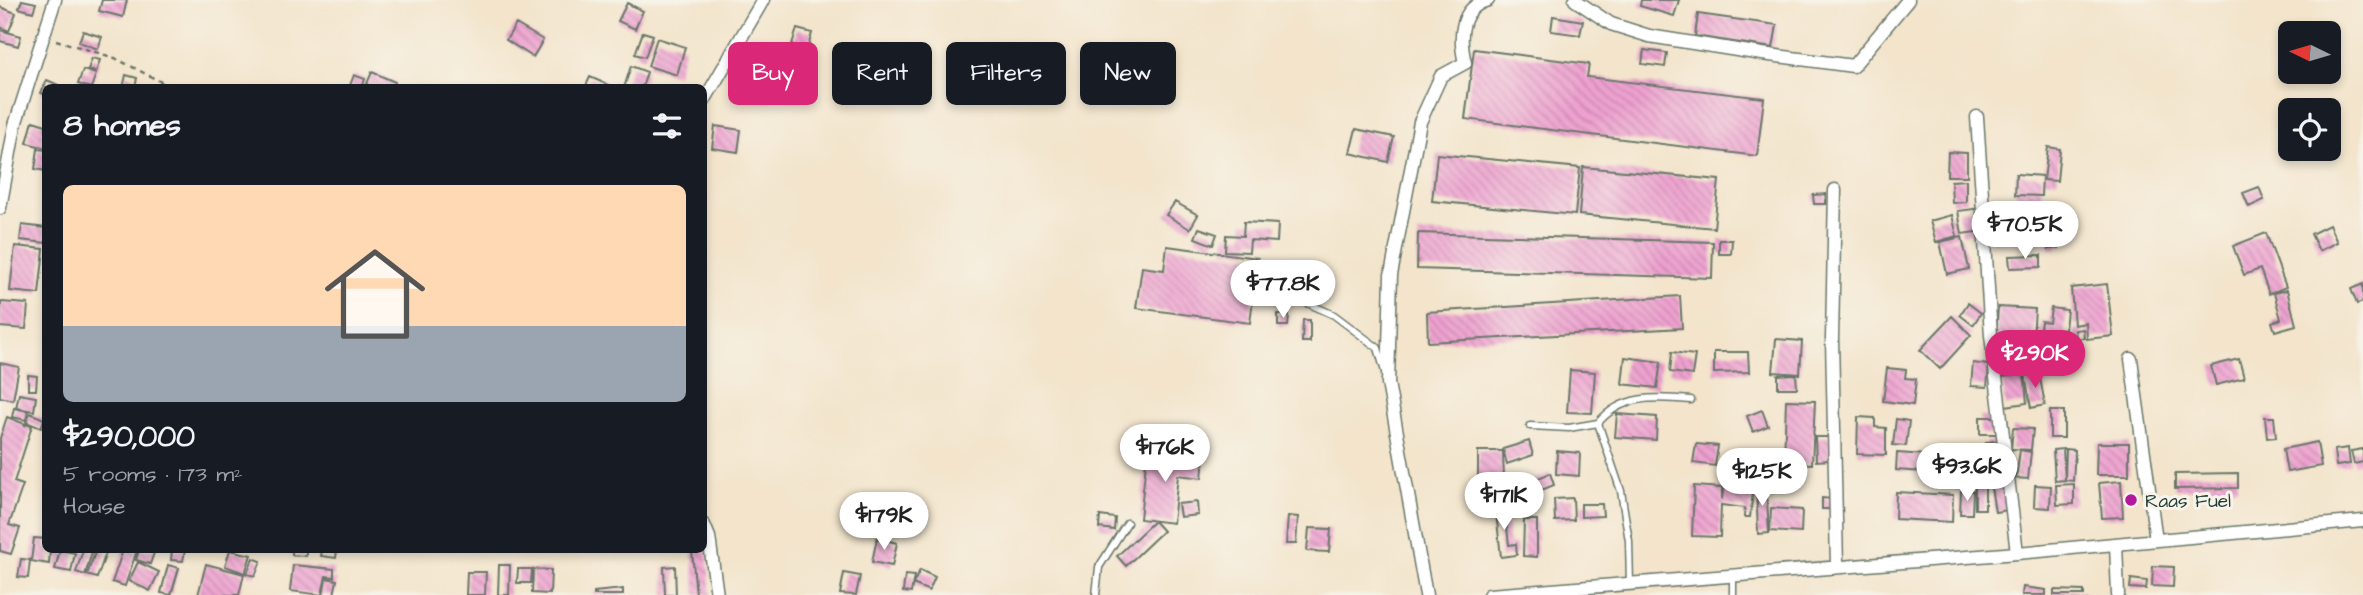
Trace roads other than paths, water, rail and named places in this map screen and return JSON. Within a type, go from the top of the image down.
[{"type":"street","points":[[0,208],[15,125],[55,0]]},
{"type":"street","points":[[707,96],[763,0]]},
{"type":"street","points":[[1426,595],[1388,383],[1391,275],[1420,122],[1441,76],[1465,63],[1460,41],[1464,19],[1479,3],[1488,0]]},
{"type":"street","points":[[1575,0],[1611,24],[1649,36],[1853,66],[1908,0]]},
{"type":"street","points":[[1977,117],[1991,335],[2017,553]]},
{"type":"street","points":[[1835,190],[1832,339],[1837,566]]},
{"type":"street","points":[[2131,359],[2156,540]]},
{"type":"street","points":[[1489,595],[2017,553],[2363,521]]},
{"type":"street","points":[[707,532],[717,595]]},
{"type":"street","points":[[2116,544],[2118,595]]},
{"type":"lane","points":[[1264,291],[1296,298],[1334,314],[1357,331],[1378,348],[1388,383]]},
{"type":"lane","points":[[1530,426],[1569,428],[1598,423],[1606,413],[1624,403],[1651,397],[1691,400]]},
{"type":"lane","points":[[1598,423],[1621,491],[1629,541],[1630,584]]},
{"type":"lane","points":[[1096,595],[1099,566],[1126,523]]},
{"type":"lane","points":[[1733,575],[1733,595]]},
{"type":"place","name":"Raas Fuel","points":[[2131,500]]}]
